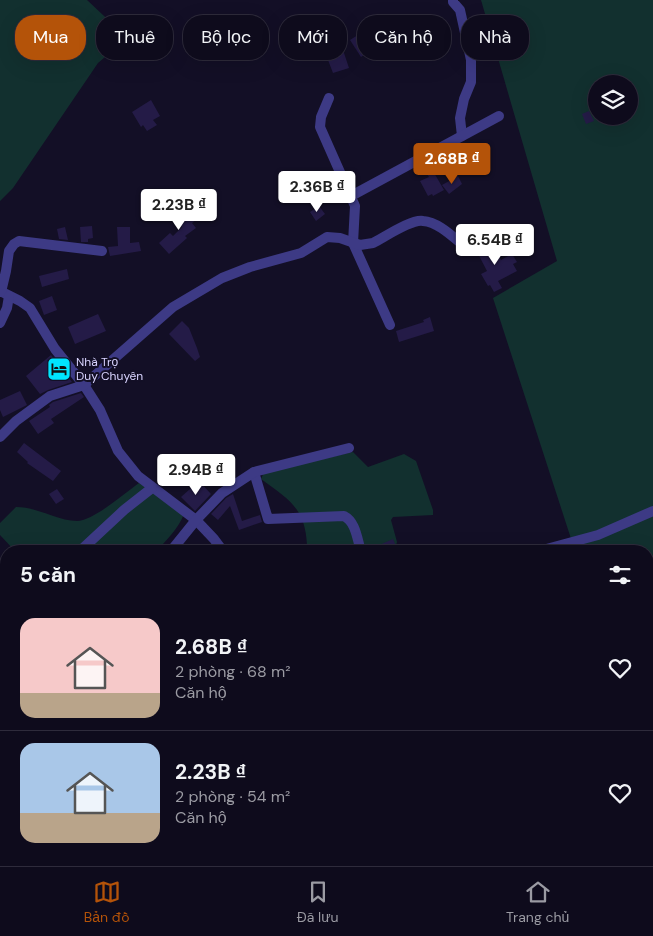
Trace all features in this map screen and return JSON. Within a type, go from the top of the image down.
[{"type":"street","points":[[453,0],[460,10],[471,60],[470,82],[460,118],[462,136]]},
{"type":"street","points":[[329,98],[321,117],[320,127],[355,206],[353,243],[390,325]]},
{"type":"street","points":[[351,196],[499,116]]},
{"type":"street","points":[[0,437],[16,421],[50,396],[84,385],[174,307],[222,278],[250,267],[301,253],[327,237],[340,238],[360,245],[373,243],[415,221],[423,220],[440,228],[463,245]]},
{"type":"street","points":[[0,323],[7,308],[3,293],[9,251],[14,244],[19,241],[102,251]]},
{"type":"street","points":[[3,293],[30,308],[55,349],[84,385],[100,410],[118,451],[138,476],[196,520],[218,545]]},
{"type":"street","points":[[176,545],[196,520],[222,493],[254,472],[348,448]]},
{"type":"street","points":[[254,472],[268,519],[344,516],[350,519],[359,545]]},
{"type":"street","points":[[86,545],[124,510],[152,488]]},
{"type":"street","points":[[561,545],[598,535],[653,511]]},
{"type":"green space","points":[[0,0],[87,0],[103,15],[96,15],[96,60],[102,60],[13,188],[0,201]]},
{"type":"green space","points":[[481,0],[653,0],[653,545],[573,545],[493,298],[557,261],[498,60],[529,60],[529,15],[485,15]]},
{"type":"green space","points":[[353,452],[368,467],[404,454],[416,461],[433,510],[433,515],[393,517],[391,520],[397,542],[396,545],[307,545],[306,532],[299,513],[287,499],[261,479],[264,472]]},
{"type":"green space","points":[[139,483],[184,514],[162,545],[9,545],[0,535],[0,523],[16,507],[32,509],[63,519],[77,521],[84,520],[100,512]]},
{"type":"building","points":[[357,36],[357,51],[350,40]]},
{"type":"building","points":[[328,60],[346,60],[349,68],[333,73]]},
{"type":"building","points":[[151,100],[160,116],[153,120],[157,125],[147,131],[143,125],[141,127],[132,112]]},
{"type":"building","points":[[588,111],[588,123],[586,124],[582,114]]},
{"type":"building","points":[[433,171],[444,190],[433,196],[432,194],[428,196],[420,181],[429,177],[427,174]]},
{"type":"building","points":[[458,176],[462,184],[449,194],[442,185]]},
{"type":"building","points":[[184,206],[196,220],[192,223],[196,228],[185,236],[187,238],[169,254],[159,243],[170,233],[173,236],[182,227],[173,216]]},
{"type":"building","points":[[319,206],[325,214],[316,221],[310,212]]},
{"type":"building","points":[[92,226],[93,238],[88,239],[88,242],[81,242],[80,227]]},
{"type":"building","points":[[65,227],[68,240],[59,239],[57,229]]},
{"type":"building","points":[[117,227],[130,227],[130,243],[139,242],[141,251],[110,256],[108,247],[118,246]]},
{"type":"building","points":[[488,242],[489,245],[492,243],[501,260],[512,254],[517,262],[513,264],[517,271],[498,281],[502,288],[494,292],[481,274],[487,271],[475,248]]},
{"type":"building","points":[[67,269],[69,279],[42,287],[39,276]]},
{"type":"building","points":[[52,296],[57,310],[44,315],[39,301]]},
{"type":"building","points":[[98,314],[106,331],[75,344],[68,327]]},
{"type":"building","points":[[430,317],[434,331],[399,342],[396,331],[424,322],[423,320]]},
{"type":"building","points":[[182,321],[189,328],[200,357],[195,361],[169,334]]},
{"type":"building","points":[[51,355],[72,382],[40,394],[26,376]]},
{"type":"building","points":[[20,391],[27,405],[3,417],[0,410],[0,400]]},
{"type":"building","points":[[81,393],[84,397],[51,419],[54,423],[38,434],[29,421],[50,407],[49,405],[53,402]]},
{"type":"building","points":[[24,443],[61,471],[53,481],[27,463],[17,452]]},
{"type":"building","points":[[199,481],[211,494],[195,511],[181,497]]},
{"type":"building","points":[[57,489],[64,499],[56,504],[49,494]]},
{"type":"building","points":[[233,494],[242,521],[260,515],[262,522],[239,530],[230,506],[218,520],[211,514],[226,498]]},
{"type":"building","points":[[393,539],[396,545],[379,545]]},
{"type":"place","name":"Nhà Trọ Duy Chuyên","points":[[59,369]]}]
